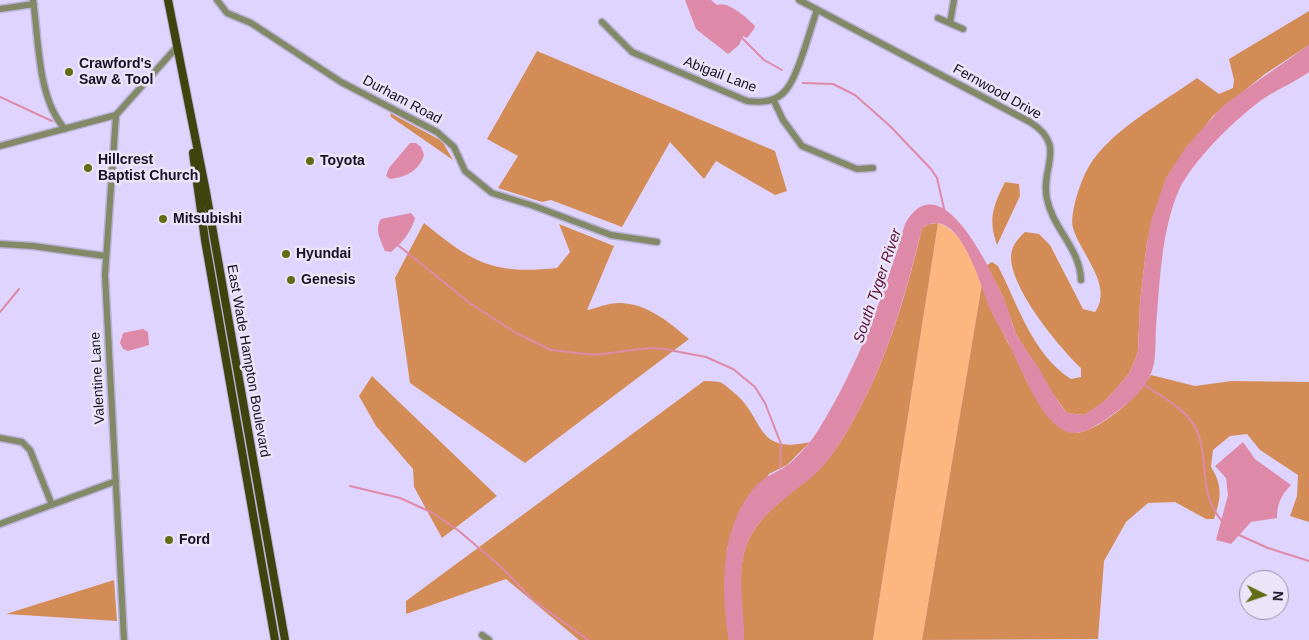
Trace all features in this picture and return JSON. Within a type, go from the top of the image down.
[{"type":"main road","name":"East Wade Hampton Boulevard","points":[[168,0],[226,304],[285,640]]},
{"type":"main road","name":"East Wade Hampton Boulevard","points":[[184,87],[205,240],[275,640]]},
{"type":"main road","points":[[205,240],[214,239]]},
{"type":"main road","points":[[217,306],[226,304]]},
{"type":"main road","points":[[233,401],[242,399]]},
{"type":"street","name":"Durham Road","points":[[217,0],[227,13],[251,23],[341,82],[438,132],[454,148],[465,171],[492,194],[534,206],[603,233],[657,242]]},
{"type":"street","name":"Fernwood Drive","points":[[799,0],[1030,122],[1043,132],[1051,145],[1046,190],[1047,200],[1076,258],[1081,280]]},
{"type":"street","points":[[950,23],[954,0]]},
{"type":"street","points":[[0,9],[34,2],[46,95],[52,112],[65,129]]},
{"type":"street","name":"Abigail Lane","points":[[602,22],[632,52],[747,101],[758,103],[773,99],[787,89],[817,10]]},
{"type":"street","points":[[938,18],[963,29]]},
{"type":"street","points":[[0,146],[116,115],[176,48]]},
{"type":"street","points":[[773,99],[783,120],[802,146],[857,169],[873,168]]},
{"type":"street","name":"Valentine Lane","points":[[116,115],[105,256],[124,640]]},
{"type":"street","points":[[0,244],[33,246],[105,256]]},
{"type":"street","points":[[0,438],[22,442],[30,450],[52,504]]},
{"type":"street","points":[[0,524],[116,481]]},
{"type":"street","points":[[482,635],[489,640]]},
{"type":"shaded area","points":[[685,0],[711,0],[717,5],[726,5],[747,18],[755,26],[754,29],[747,38],[743,36],[739,45],[728,54],[696,29]]},
{"type":"shaded area","points":[[1309,11],[1309,45],[1265,74],[1213,116],[1166,178],[1147,242],[1140,302],[1138,351],[1134,363],[1128,375],[1106,400],[1094,409],[1084,415],[1067,413],[1050,390],[1016,334],[1003,297],[987,265],[992,262],[998,266],[1020,313],[1046,357],[1071,379],[1081,377],[1081,368],[1049,332],[1019,286],[1013,271],[1011,258],[1015,243],[1025,232],[1039,234],[1050,245],[1083,309],[1095,312],[1100,302],[1101,291],[1094,270],[1077,238],[1072,221],[1078,193],[1093,160],[1115,136],[1197,78],[1219,94],[1233,88],[1234,80],[1229,59]]},
{"type":"shaded area","points":[[1309,45],[1309,72],[1266,97],[1230,126],[1205,152],[1185,178],[1168,222],[1162,257],[1155,358],[1150,376],[1131,401],[1105,420],[1087,430],[1077,433],[1067,432],[1057,427],[1048,418],[1032,393],[992,313],[974,267],[957,236],[947,227],[935,223],[922,228],[892,334],[860,409],[823,466],[766,515],[751,535],[743,557],[741,581],[744,640],[729,640],[724,599],[724,578],[730,535],[737,516],[747,498],[760,482],[789,464],[805,448],[819,429],[846,380],[869,330],[905,224],[919,208],[933,205],[948,212],[962,226],[987,264],[1005,302],[1017,336],[1058,401],[1067,413],[1084,415],[1106,400],[1128,375],[1134,363],[1138,351],[1140,302],[1147,242],[1151,221],[1166,178],[1186,147],[1225,104]]},
{"type":"shaded area","points":[[537,51],[775,151],[787,191],[775,195],[716,161],[704,179],[670,142],[622,227],[551,200],[542,202],[498,188],[518,156],[487,139]]},
{"type":"shaded area","points":[[390,113],[442,141],[453,160],[391,117]]},
{"type":"shaded area","points":[[410,143],[416,143],[421,147],[424,155],[422,161],[411,172],[401,177],[390,179],[386,176],[389,168]]},
{"type":"shaded area","points":[[1005,182],[1019,184],[1020,196],[997,245],[992,220],[997,198]]},
{"type":"shaded area","points":[[411,213],[415,218],[409,232],[391,252],[385,251],[378,231],[381,219]]},
{"type":"shaded area","points":[[424,223],[470,256],[484,263],[499,267],[535,270],[557,268],[570,252],[559,224],[614,246],[587,310],[608,304],[631,304],[658,315],[689,339],[525,463],[410,383],[395,278]]},
{"type":"shaded area","points":[[938,223],[954,233],[966,248],[982,284],[922,640],[873,640]]},
{"type":"shaded area","points":[[938,223],[873,640],[744,640],[741,568],[746,546],[751,535],[775,506],[822,466],[846,433],[872,385],[892,334],[901,308],[922,228],[929,224]]},
{"type":"shaded area","points":[[982,284],[991,309],[1008,343],[1078,433],[1088,430],[1109,418],[1129,402],[1151,375],[1195,386],[1232,381],[1309,382],[1309,522],[1290,516],[1297,496],[1298,475],[1260,450],[1247,434],[1230,436],[1213,450],[1211,467],[1218,480],[1220,492],[1214,519],[1206,519],[1175,502],[1148,503],[1126,522],[1104,561],[1098,639],[922,640]]},
{"type":"shaded area","points":[[143,329],[148,332],[149,345],[128,351],[123,349],[120,343],[123,333]]},
{"type":"shaded area","points":[[372,376],[497,496],[442,538],[414,487],[413,469],[376,426],[359,396]]},
{"type":"shaded area","points":[[704,381],[724,384],[732,391],[743,401],[762,431],[769,438],[779,443],[792,445],[810,442],[787,465],[769,474],[727,548],[725,598],[729,640],[579,640],[506,579],[406,614],[406,601]]},
{"type":"shaded area","points":[[1243,442],[1255,459],[1291,485],[1280,500],[1277,518],[1251,522],[1231,544],[1216,540],[1228,495],[1226,478],[1215,466]]},
{"type":"shaded area","points":[[114,580],[117,621],[6,614]]},
{"type":"waterway","points":[[741,37],[764,60],[782,70]]},
{"type":"waterway","points":[[803,83],[833,84],[855,95],[890,126],[931,169],[937,178],[945,213]]},
{"type":"waterway","points":[[0,97],[52,121]]},
{"type":"waterway","points":[[399,246],[471,304],[516,333],[551,350],[595,355],[649,348],[664,349],[706,357],[733,369],[755,387],[765,403],[781,444],[780,468]]},
{"type":"waterway","points":[[0,312],[19,289]]},
{"type":"waterway","points":[[1145,385],[1172,403],[1191,420],[1195,427],[1200,438],[1209,498],[1214,510],[1222,521]]},
{"type":"waterway","points":[[350,486],[400,498],[433,513],[459,531],[500,566],[533,600],[588,640]]},
{"type":"waterway","points":[[1239,535],[1268,548],[1309,561]]},
{"type":"place","name":"Crawford's Saw & Tool","points":[[69,72]]},
{"type":"place","name":"Toyota","points":[[310,161]]},
{"type":"place","name":"Hillcrest Baptist Church","points":[[88,168]]},
{"type":"place","name":"Mitsubishi","points":[[163,219]]},
{"type":"place","name":"Hyundai","points":[[286,254]]},
{"type":"place","name":"Genesis","points":[[291,280]]},
{"type":"place","name":"Ford","points":[[169,540]]},
{"type":"water label","name":"South Tyger River","points":[[878,286]]}]
